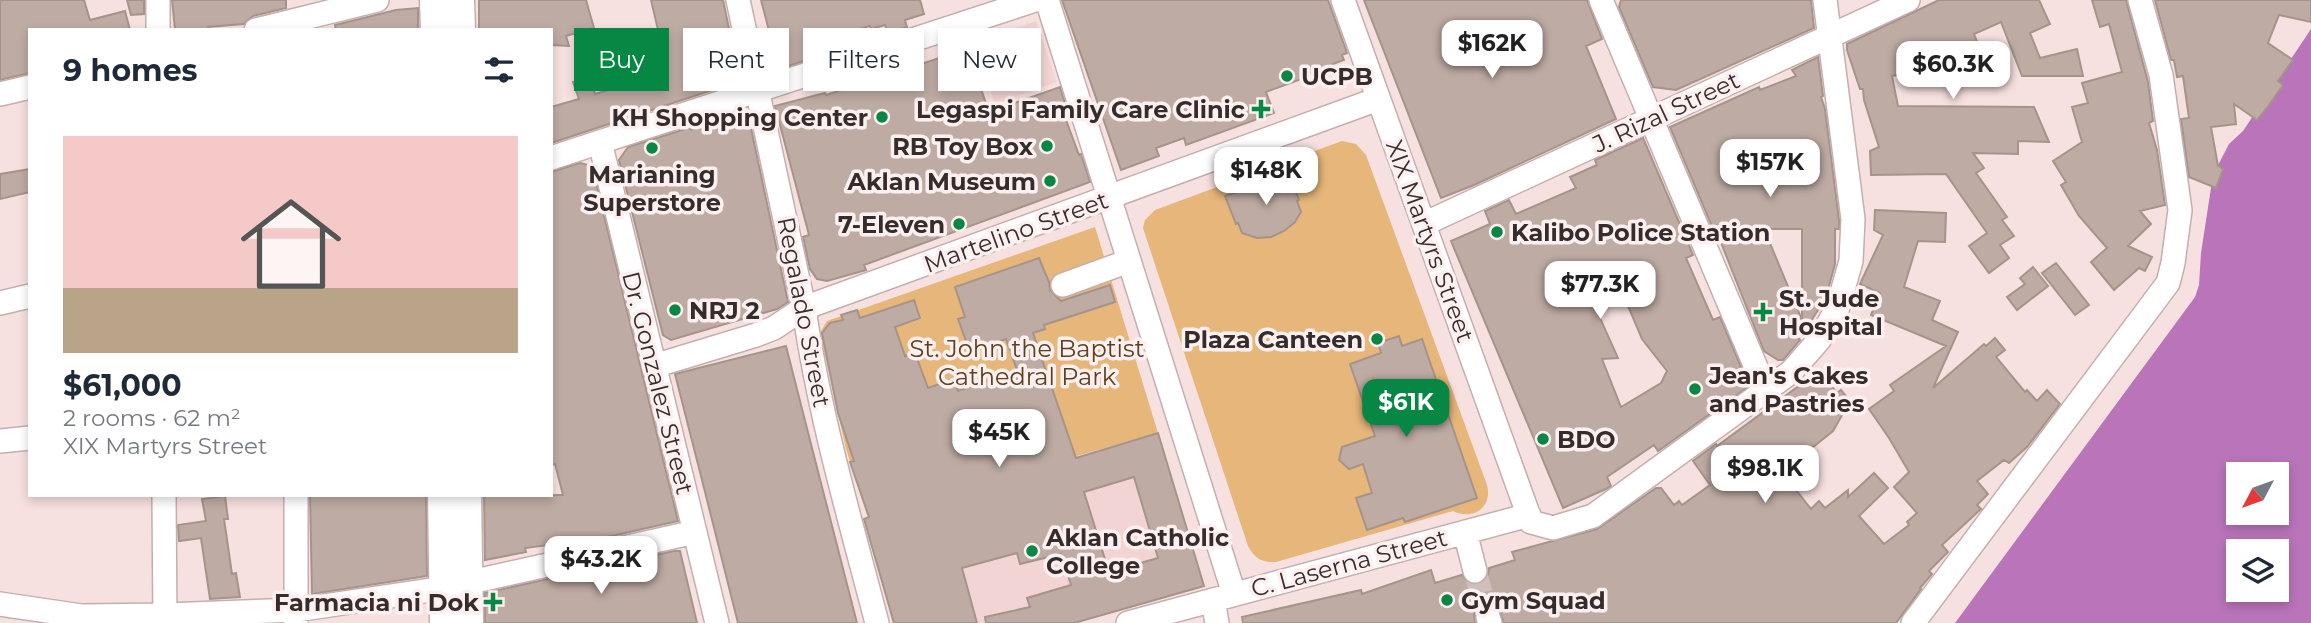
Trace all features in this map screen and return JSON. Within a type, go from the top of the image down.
[{"type":"main road","points":[[435,0],[436,28]]},
{"type":"main road","points":[[459,0],[460,28]]},
{"type":"main road","points":[[443,497],[456,585],[468,623]]},
{"type":"main road","points":[[445,623],[456,585],[467,497]]},
{"type":"street","points":[[158,0],[158,28]]},
{"type":"street","points":[[262,28],[294,17],[377,0]]},
{"type":"street","name":"Regalado Street","points":[[738,0],[744,28]]},
{"type":"street","points":[[789,81],[1035,0]]},
{"type":"street","points":[[1047,0],[1129,261],[1223,597],[1217,623]]},
{"type":"street","name":"XIX Martyrs Street","points":[[1343,0],[1530,519]]},
{"type":"street","points":[[1601,0],[1766,391]]},
{"type":"street","name":"C. Laserna Street","points":[[1128,623],[1465,532],[1530,519],[1553,528],[1593,516],[1802,362],[1826,329],[1844,291],[1851,261],[1853,219],[1825,0]]},
{"type":"street","name":"J. Rizal Street","points":[[1423,224],[1908,0]]},
{"type":"street","points":[[1913,623],[2168,283],[2180,210],[2161,75],[2140,0]]},
{"type":"street","points":[[0,94],[28,87]]},
{"type":"street","points":[[553,158],[757,91]]},
{"type":"street","name":"Regalado Street","points":[[757,91],[831,448],[877,623]]},
{"type":"street","name":"Martelino Street","points":[[654,366],[730,345],[774,328],[804,308],[1378,99]]},
{"type":"street","name":"Dr. Gonzalez Street","points":[[600,142],[717,623]]},
{"type":"street","points":[[1063,285],[1129,261]]},
{"type":"street","points":[[0,303],[28,296]]},
{"type":"street","points":[[0,440],[28,438]]},
{"type":"street","points":[[164,497],[165,619]]},
{"type":"street","points":[[296,497],[296,616]]},
{"type":"street","points":[[0,607],[80,616],[165,619],[296,616],[456,585],[695,532]]},
{"type":"street","points":[[1465,532],[1475,571]]},
{"type":"shaded area","points":[[1036,21],[1038,28],[1015,28]]},
{"type":"shaded area","points":[[2311,29],[2311,623],[1955,623],[2195,297],[2199,285],[2213,175],[2229,144],[2243,131]]},
{"type":"shaded area","points":[[1041,36],[1057,82],[1041,88]]},
{"type":"shaded area","points":[[991,91],[1032,91],[995,104]]},
{"type":"shaded area","name":"Aklan Catholic College","points":[[1154,433],[1197,584],[1058,623],[892,623],[867,515]]},
{"type":"green space","points":[[1342,141],[1356,144],[1366,155],[1487,485],[1487,500],[1480,510],[1474,513],[1460,514],[1453,511],[1276,562],[1267,562],[1256,557],[1248,546],[1143,228],[1145,220],[1155,210]]},
{"type":"green space","name":"St. John the Baptist Cathedral Park","points":[[1095,227],[1158,433],[867,515],[846,449],[820,333],[827,321]]},
{"type":"building","points":[[0,0],[84,0],[90,20],[125,11],[129,28],[28,28],[28,73],[0,80]]},
{"type":"building","points":[[127,0],[144,0],[144,14],[131,15]]},
{"type":"building","points":[[172,0],[286,0],[286,8],[253,16],[244,24],[175,28]]},
{"type":"building","points":[[479,0],[586,0],[594,28],[574,28],[574,34],[566,36],[569,46],[553,45],[553,28],[479,28]]},
{"type":"building","points":[[651,0],[723,0],[729,28],[683,28],[683,91],[710,91],[553,142],[553,106],[579,99],[576,91],[594,91],[595,94],[605,91],[669,91],[669,28],[658,28]]},
{"type":"building","points":[[761,0],[920,0],[924,14],[905,20],[907,27],[904,28],[886,28],[885,25],[874,28],[803,28],[803,61],[789,66],[789,28],[768,28]]},
{"type":"building","points":[[1062,0],[1328,0],[1347,53],[1342,55],[1344,60],[1266,92],[1274,113],[1186,145],[1184,138],[1156,148],[1159,156],[1121,170]]},
{"type":"building","points":[[1364,0],[1587,0],[1602,39],[1586,46],[1616,119],[1441,198]]},
{"type":"building","points":[[1621,0],[1811,0],[1814,28],[1676,90],[1653,87],[1619,7]]},
{"type":"building","points":[[1939,0],[2039,0],[2050,24],[2030,33],[2040,58],[2077,49],[2083,76],[2022,76],[2001,22],[1974,34],[1984,59],[1892,76],[1898,106],[2034,107],[2049,142],[2018,141],[2018,154],[1973,153],[1984,168],[1976,173],[2007,217],[2002,220],[2014,236],[2000,245],[2009,258],[1989,273],[1969,246],[1987,233],[1946,174],[1871,175],[1870,151],[1879,147],[1863,89],[1860,89],[1847,50],[1847,44]]},
{"type":"building","points":[[2092,0],[2126,0],[2148,82],[2153,121],[2149,123],[2157,150],[2165,205],[2140,211],[2151,224],[2128,246],[2152,257],[2145,271],[2139,268],[2114,290],[2091,262],[2107,248],[2079,216],[2061,185],[2066,182],[2053,161],[2082,142],[2072,107],[2088,103],[2082,83],[2122,72],[2109,24],[2100,27]]},
{"type":"building","points":[[2155,0],[2311,0],[2311,22],[2279,15],[2268,43],[2293,60],[2278,81],[2283,85],[2269,105],[2257,120],[2234,104],[2236,124],[2211,127],[2218,166],[2223,169],[2216,188],[2189,177],[2181,119],[2189,118],[2183,76],[2177,77]]},
{"type":"building","points":[[418,8],[418,28],[336,28],[335,25],[396,10]]},
{"type":"building","points":[[1818,57],[1839,229],[1835,229],[1835,264],[1826,297],[1806,329],[1806,334],[1802,335],[1802,332],[1785,322],[1800,340],[1783,360],[1778,360],[1764,351],[1718,235],[1716,236],[1670,127],[1759,87],[1760,90],[1796,76],[1792,70]],"holes":[[[1764,229],[1802,229],[1802,320]]]},
{"type":"building","points":[[938,58],[938,91],[982,91],[989,112],[1060,87],[1070,119],[1066,120],[1090,182],[864,265],[866,270],[827,281],[817,279],[810,269],[803,237],[809,235],[775,106],[838,91],[924,91],[924,63]]},
{"type":"building","points":[[744,114],[749,119],[788,302],[777,309],[671,340],[663,335],[619,160],[628,147]]},
{"type":"building","points":[[1643,138],[1693,255],[1686,258],[1713,320],[1720,317],[1749,386],[1658,451],[1654,445],[1607,477],[1611,486],[1563,508],[1451,241],[1490,224],[1485,211],[1509,200],[1516,214],[1576,188],[1570,177],[1597,165],[1595,160]],"holes":[[[1623,294],[1642,339],[1667,371],[1661,383],[1621,407],[1602,359],[1618,358],[1595,307]]]},
{"type":"building","points":[[580,163],[592,166],[678,521],[572,545],[572,542],[525,548],[526,552],[485,560],[484,497],[563,495],[553,464],[553,171]]},
{"type":"building","points":[[28,169],[28,192],[0,199],[0,174]]},
{"type":"building","points":[[1289,173],[1301,212],[1295,222],[1271,237],[1257,238],[1242,233],[1225,196]]},
{"type":"building","points":[[1875,210],[1946,213],[1945,242],[1918,241],[1904,287],[1940,301],[1932,320],[1958,332],[1933,388],[1984,344],[1986,346],[1995,338],[2005,350],[1996,357],[2025,392],[2027,390],[2037,401],[2047,390],[2060,404],[2027,447],[2009,463],[2004,460],[1977,481],[1988,494],[1977,505],[1981,509],[1942,545],[1948,552],[1929,571],[1932,574],[1896,623],[1504,623],[1498,607],[1490,603],[1477,608],[1475,623],[1243,623],[1242,617],[1361,590],[1362,594],[1431,570],[1435,583],[1462,575],[1471,584],[1479,584],[1488,575],[1489,568],[1515,560],[1512,552],[1597,529],[1656,488],[1661,488],[1674,505],[1679,501],[1682,505],[1710,485],[1693,461],[1819,371],[1837,393],[1841,390],[1850,401],[1833,431],[1782,472],[1811,509],[1819,501],[1825,508],[1848,490],[1848,497],[1874,473],[1888,488],[1859,516],[1884,544],[1909,525],[1907,522],[1917,513],[1894,487],[1909,472],[1869,409],[1894,391],[1890,385],[1946,346],[1871,315],[1880,293],[1860,284],[1883,235],[1874,230]]},
{"type":"building","points":[[1039,258],[1050,290],[1061,301],[1110,285],[1115,302],[1044,325],[1045,329],[1033,333],[1076,458],[1158,433],[1204,586],[1074,623],[986,623],[985,617],[1030,607],[1027,598],[1071,585],[1061,554],[1020,564],[1017,553],[962,568],[977,623],[894,623],[864,519],[869,517],[850,462],[854,461],[838,413],[822,333],[830,323],[843,320],[841,315],[857,310],[860,318],[914,300],[920,318],[895,327],[905,356],[915,353],[928,388],[954,379],[958,391],[1017,370],[1006,339],[970,352],[958,319],[965,317],[955,287]],"holes":[[[1134,477],[1158,558],[1109,572],[1084,492]]]},
{"type":"building","points":[[2056,263],[2089,305],[2075,315],[2042,273]]},
{"type":"building","points":[[2033,267],[2048,286],[2017,310],[2007,297],[2025,284],[2020,278]]},
{"type":"building","points":[[1399,336],[1402,346],[1422,339],[1477,498],[1405,522],[1403,518],[1367,530],[1356,498],[1372,493],[1363,464],[1349,469],[1339,460],[1342,447],[1375,436],[1350,364],[1381,353],[1378,343]]},
{"type":"building","points":[[786,346],[857,623],[738,623],[675,374]]},
{"type":"building","points":[[225,497],[228,519],[224,519],[232,574],[236,573],[240,597],[210,599],[201,538],[179,541],[178,525],[206,521],[202,499]]},
{"type":"building","points":[[310,497],[426,497],[427,576],[312,594]]},
{"type":"building","points":[[680,551],[697,623],[485,623],[485,593]]},
{"type":"tunnel","points":[[1475,571],[1488,617]]},
{"type":"place","name":"UCPB","points":[[1287,76]]},
{"type":"place","name":"Legaspi Family Care Clinic","points":[[1261,109]]},
{"type":"place","name":"KH Shopping Center","points":[[882,117]]},
{"type":"place","name":"RB Toy Box","points":[[1047,146]]},
{"type":"place","name":"Marianing Superstore","points":[[652,148]]},
{"type":"place","name":"Aklan Museum","points":[[1050,181]]},
{"type":"place","name":"7-Eleven","points":[[959,224]]},
{"type":"place","name":"Kalibo Police Station","points":[[1497,232]]},
{"type":"place","name":"NRJ 2","points":[[675,310]]},
{"type":"place","name":"St. Jude Hospital","points":[[1763,312]]},
{"type":"place","name":"Plaza Canteen","points":[[1377,339]]},
{"type":"place","name":"Jean's Cakes and Pastries","points":[[1695,389]]},
{"type":"place","name":"BDO","points":[[1543,439]]},
{"type":"place","name":"Aklan Catholic College","points":[[1032,551]]},
{"type":"place","name":"Gym Squad","points":[[1447,600]]},
{"type":"place","name":"Farmacia ni Dok","points":[[493,602]]}]
